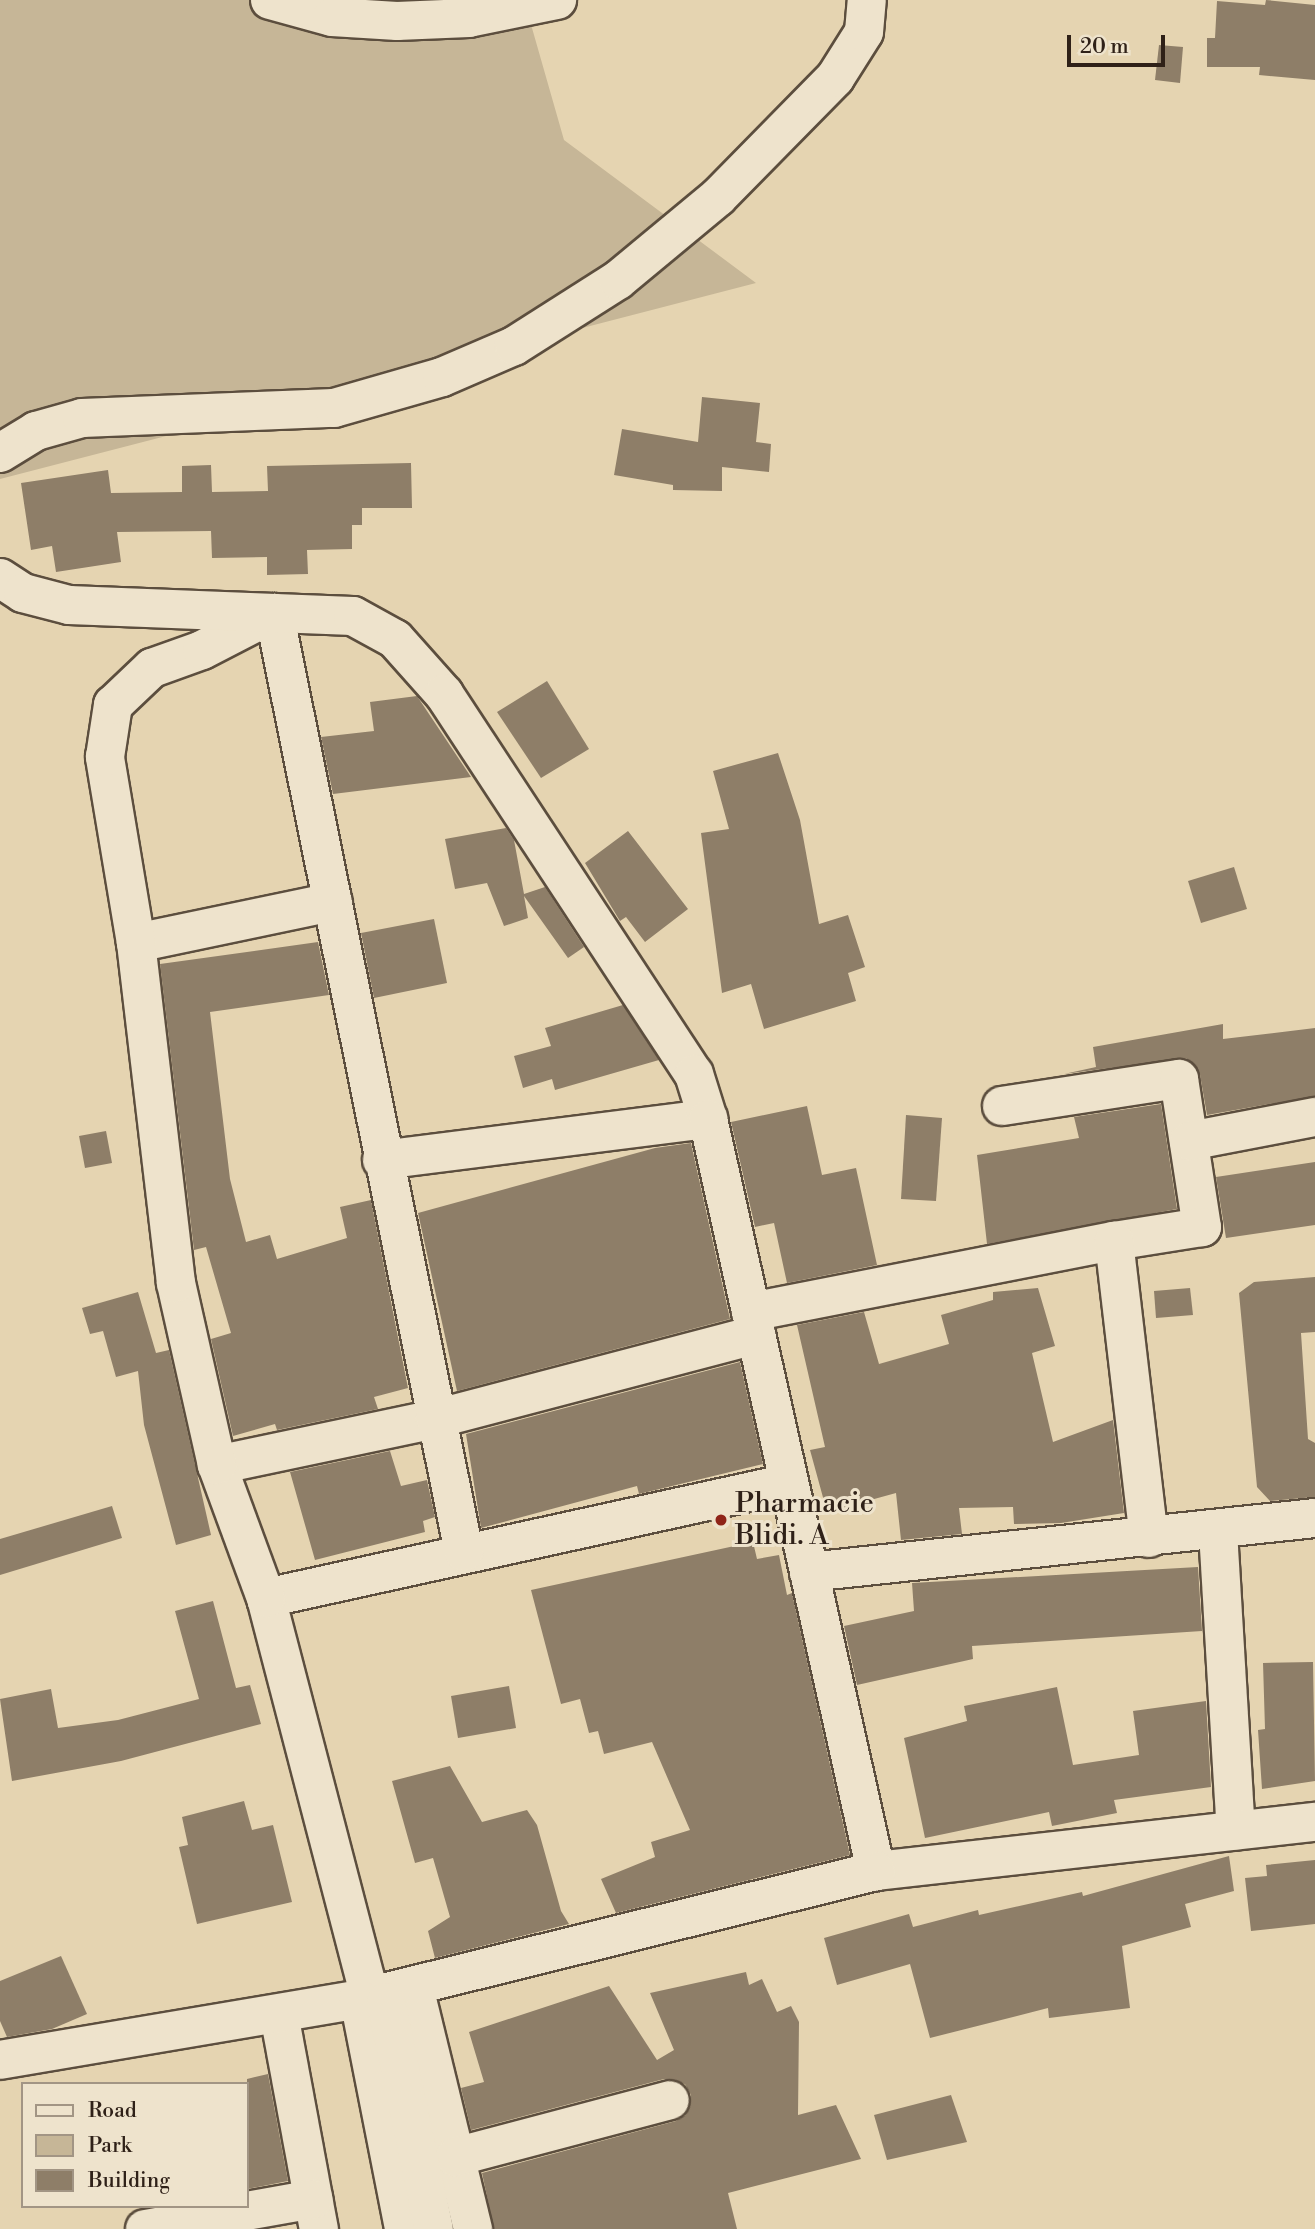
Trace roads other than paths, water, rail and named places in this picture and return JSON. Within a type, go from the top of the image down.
[{"type":"street","points":[[270,0],[332,17],[397,21],[469,18],[557,0]]},
{"type":"street","points":[[0,453],[36,431],[82,418],[334,408],[442,377],[514,346],[618,280],[718,197],[835,78],[864,33],[867,0]]},
{"type":"street","points":[[0,578],[23,593],[69,605],[353,616],[395,639],[444,694],[694,1074],[708,1119],[876,1871]]},
{"type":"street","points":[[274,613],[382,1160],[464,1552]]},
{"type":"street","points":[[274,613],[202,650],[152,668],[113,705],[105,757],[136,943],[176,1283],[217,1465],[266,1598],[382,1994],[435,2229]]},
{"type":"street","points":[[136,943],[333,902]]},
{"type":"street","points":[[217,1465],[435,1419],[754,1324],[1114,1241],[1202,1227],[1179,1079],[1002,1106]]},
{"type":"street","points":[[1189,1141],[1315,1117]]},
{"type":"street","points":[[382,1160],[708,1119]]},
{"type":"street","points":[[1114,1241],[1149,1538]]},
{"type":"street","points":[[266,1598],[464,1552],[789,1483]]},
{"type":"street","points":[[809,1572],[1218,1531],[1315,1518]]},
{"type":"street","points":[[1218,1531],[1236,1830]]},
{"type":"street","points":[[0,2060],[279,2014],[382,1994],[876,1871],[1315,1822]]},
{"type":"street","points":[[382,1994],[456,2157],[473,2229]]},
{"type":"street","points":[[382,1994],[404,2229]]},
{"type":"street","points":[[150,2229],[316,2214],[279,2014]]},
{"type":"street","points":[[456,2157],[670,2100]]},
{"type":"place","name":"Pharmacie Blidi. A","points":[[721,1520]]}]
